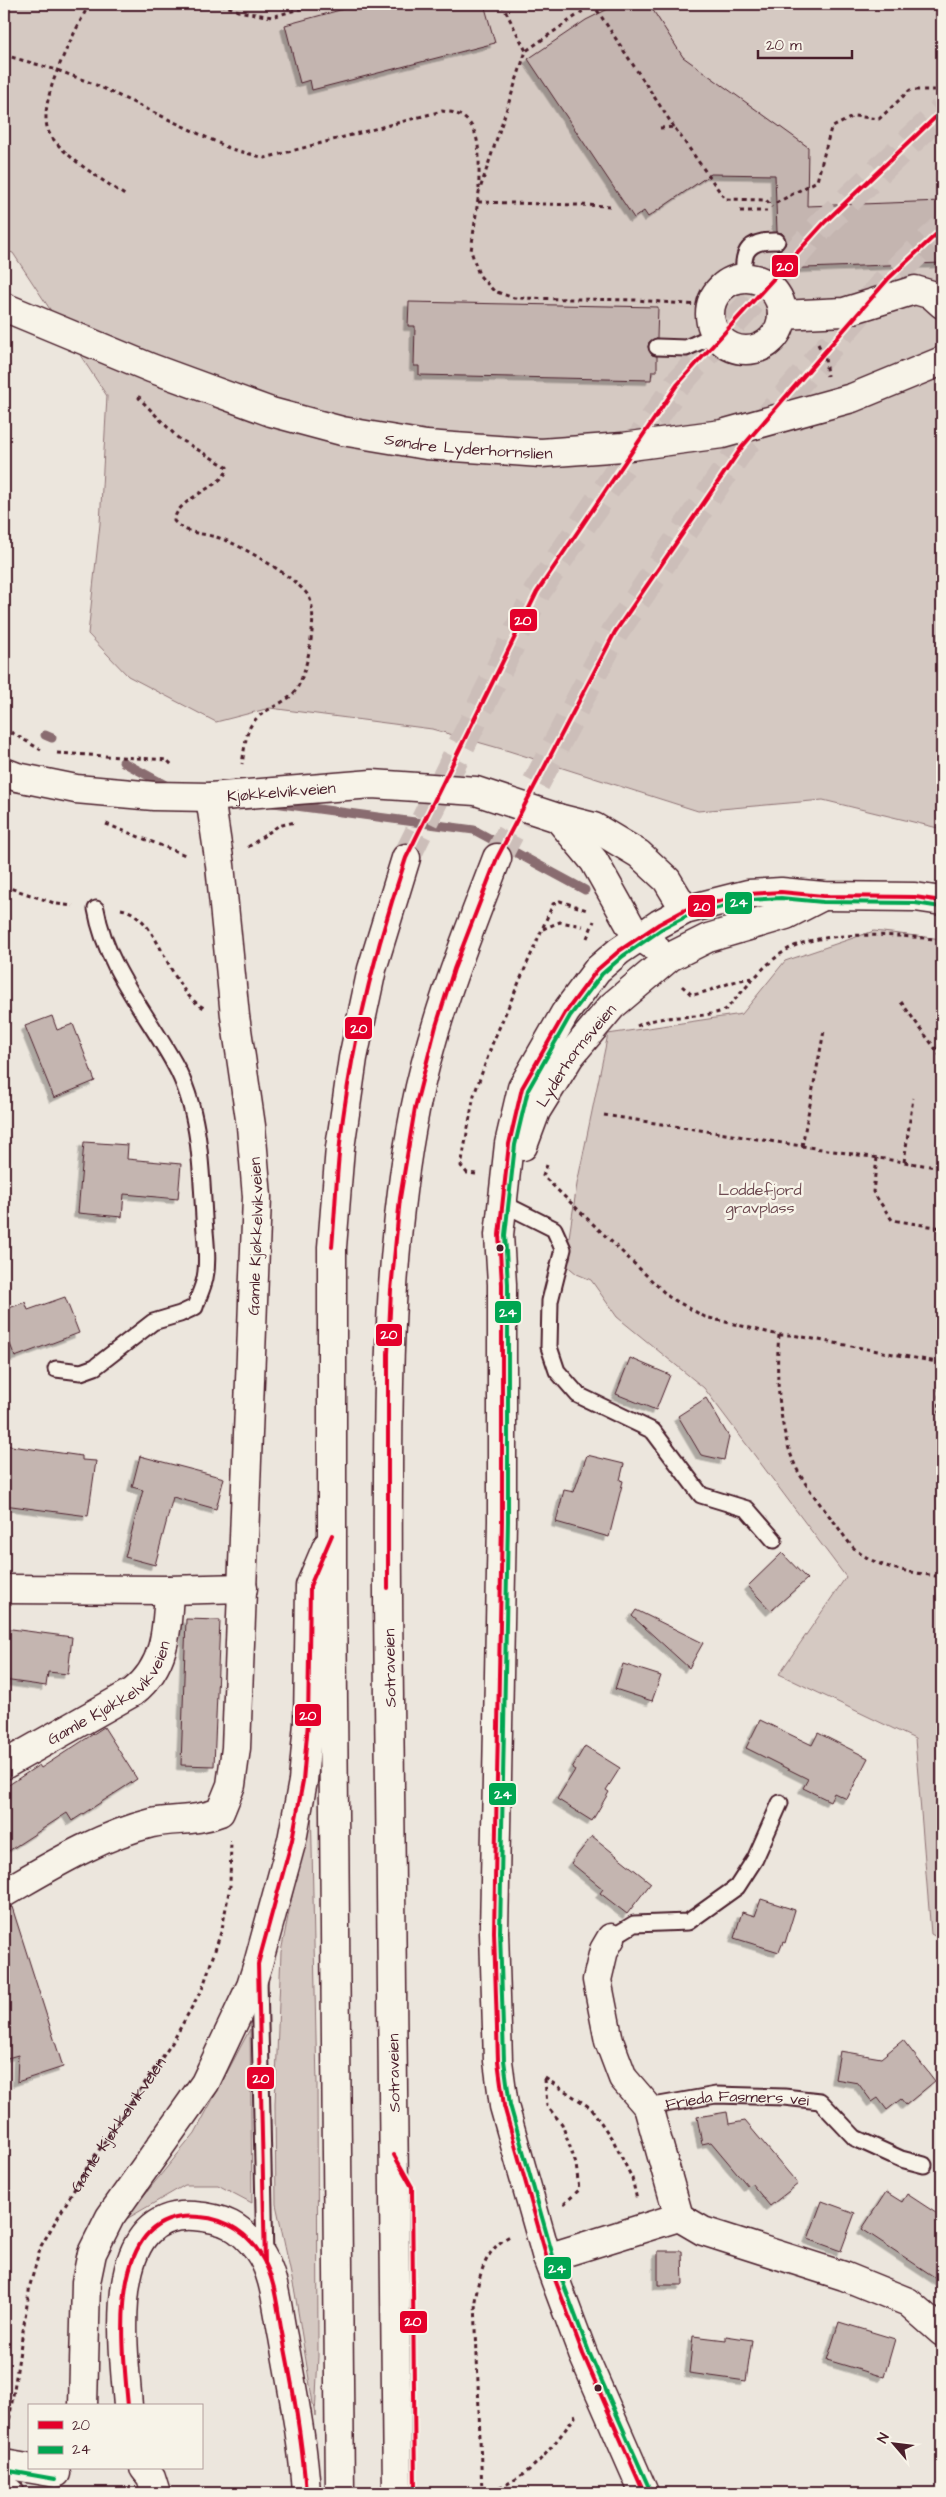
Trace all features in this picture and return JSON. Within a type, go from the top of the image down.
[{"type":"main road","points":[[744,278],[757,280],[767,285],[776,293],[781,304],[782,315],[780,326],[774,336],[756,348],[745,350],[734,347],[717,334],[710,315],[715,296],[726,284],[744,278]]},
{"type":"main road","points":[[782,315],[844,312],[914,290],[932,295],[942,304]]},
{"type":"main road","name":"Søndre Lyderhornslien","points":[[4,307],[150,368],[271,412],[342,431],[426,445],[541,453],[623,447],[722,434],[852,398],[942,360]]},
{"type":"main road","name":"Kjøkkelvikveien","points":[[4,772],[17,777],[76,789],[154,796],[210,797],[372,784],[444,787],[476,791],[558,818],[594,827],[639,854],[667,880],[685,910]]},
{"type":"main road","name":"Gamle Kjøkkelvikveien","points":[[210,797],[220,865],[235,1016],[251,1126],[256,1197],[236,1748],[231,1785],[220,1812]]},
{"type":"main road","points":[[558,818],[594,861],[631,927],[639,936],[670,957],[685,910]]},
{"type":"main road","points":[[340,2493],[331,1286],[340,1148],[353,1058],[372,969],[406,858]]},
{"type":"main road","name":"Sotraveien","points":[[397,2493],[388,1525],[388,1354],[391,1290],[400,1198],[415,1108],[436,1026],[454,969],[497,858]]},
{"type":"main road","name":"Lyderhornsveien","points":[[644,2493],[583,2354],[547,2258],[506,2114],[498,2061],[494,1932],[502,1521],[502,1284],[499,1235],[509,1144],[522,1088],[565,1013],[597,970],[639,936],[685,910],[748,894],[781,892],[823,896],[915,897],[942,901]]},
{"type":"main road","name":"Lyderhornsveien","points":[[502,1202],[536,1111],[570,1056],[612,1006],[670,957],[708,938],[786,915],[823,896]]},
{"type":"main road","points":[[83,2404],[86,2282],[92,2253],[110,2217],[205,2083],[251,1986],[258,1964],[292,1840],[303,1781],[308,1723],[310,1586],[332,1535]]},
{"type":"main road","points":[[4,1589],[169,1590],[242,1588]]},
{"type":"main road","name":"Gamle Kjøkkelvikveien","points":[[4,1765],[133,1692],[146,1682],[161,1656],[169,1590]]},
{"type":"main road","points":[[4,1893],[108,1837],[154,1823],[202,1819],[220,1812]]},
{"type":"main road","name":"Frieda Fasmers vei","points":[[611,1938],[604,1950],[597,1980],[608,2041],[623,2078],[648,2107],[679,2217]]},
{"type":"main road","points":[[394,2154],[412,2186],[415,2493]]},
{"type":"main road","points":[[128,2404],[122,2337],[124,2282],[131,2260],[146,2234],[160,2224],[181,2215],[214,2217],[225,2220],[246,2236],[259,2251],[273,2285],[303,2446],[306,2493]]},
{"type":"main road","points":[[547,2258],[679,2217],[704,2231],[763,2248],[844,2276],[908,2302],[942,2332]]},
{"type":"main road","points":[[5,2453],[28,2464]]},
{"type":"main road","name":"Lyderhornsveien","points":[[625,2493],[628,2460]]},
{"type":"main road","points":[[39,2470],[55,2478]]},
{"type":"main road","points":[[4,2489],[10,2493]]},
{"type":"lane","points":[[744,278],[742,264],[748,249],[760,240],[777,240]]},
{"type":"lane","points":[[657,347],[686,348],[717,334]]},
{"type":"lane","points":[[56,1369],[81,1372],[95,1368],[153,1322],[180,1314],[194,1306],[205,1278],[207,1258],[200,1149],[188,1091],[175,1063],[121,976],[103,939],[96,908]]},
{"type":"lane","points":[[502,1202],[554,1230],[563,1249],[550,1301],[549,1347],[557,1371],[578,1395],[652,1431],[701,1495],[747,1509],[774,1540]]},
{"type":"lane","name":"Frieda Fasmers vei","points":[[611,1938],[634,1924],[688,1922],[737,1887],[755,1859],[780,1803]]},
{"type":"lane","points":[[258,1964],[264,2262]]},
{"type":"lane","name":"Frieda Fasmers vei","points":[[648,2107],[716,2095],[784,2097],[820,2101],[855,2138],[901,2159],[924,2165]]},
{"type":"path","points":[[89,4],[57,70],[45,114],[50,136],[83,167],[126,196]]},
{"type":"path","points":[[221,4],[238,11],[272,17],[316,4]]},
{"type":"path","points":[[502,4],[526,51]]},
{"type":"path","points":[[479,192],[526,51],[593,4],[674,127],[726,199],[766,200],[772,207]]},
{"type":"path","points":[[4,55],[57,70],[94,84],[231,149],[265,158],[442,112],[458,114],[469,122],[478,137],[479,192],[471,251],[479,275],[494,291],[514,298],[636,300],[711,306]]},
{"type":"path","points":[[776,203],[817,181],[831,128],[854,116],[879,118],[910,90],[942,90]]},
{"type":"path","points":[[660,128],[674,127]]},
{"type":"path","points":[[478,202],[611,206]]},
{"type":"path","points":[[740,211],[766,211]]},
{"type":"path","points":[[816,341],[825,358],[827,383]]},
{"type":"path","points":[[150,368],[140,398],[178,438],[228,467],[225,475],[180,507],[174,516],[174,521],[180,528],[193,534],[223,539],[290,576],[306,590],[311,600],[308,662],[303,680],[293,694],[257,718],[250,727],[241,767]]},
{"type":"path","points":[[4,728],[44,752]]},
{"type":"path","points":[[96,822],[106,824],[172,851],[220,865],[278,826],[304,820]]},
{"type":"path","points":[[479,1174],[467,1173],[461,1166],[474,1095],[493,1042],[553,904],[560,901],[595,912]]},
{"type":"path","points":[[543,929],[560,922],[583,926]]},
{"type":"path","points":[[634,1028],[650,1020],[714,1014],[725,1010],[782,952],[812,940],[898,935],[942,940]]},
{"type":"path","points":[[682,986],[692,995],[711,992],[739,979],[756,978]]},
{"type":"path","points":[[901,1002],[942,1058]]},
{"type":"path","points":[[802,1146],[824,1031]]},
{"type":"path","points":[[904,1162],[913,1098]]},
{"type":"path","points":[[604,1115],[942,1168]]},
{"type":"path","points":[[550,1158],[543,1176],[669,1297],[705,1317],[778,1335],[792,1335],[941,1362]]},
{"type":"path","points":[[877,1158],[873,1192],[892,1220],[942,1228]]},
{"type":"path","points":[[942,1331],[942,1569]]},
{"type":"path","points":[[778,1335],[776,1358],[781,1406],[788,1445],[799,1472],[856,1550],[890,1568],[942,1577]]},
{"type":"path","name":"Gamle Kjøkkelvikveien","points":[[5,2453],[30,2285],[41,2246],[88,2166],[172,2043],[206,1979],[222,1929],[230,1886],[232,1845],[220,1812]]},
{"type":"path","points":[[564,2204],[579,2190],[576,2164],[562,2124],[547,2106],[545,2078],[591,2108],[614,2142],[632,2178],[643,2228]]},
{"type":"path","points":[[517,2233],[502,2240],[485,2259],[478,2280],[475,2301],[483,2493],[505,2486],[538,2464],[575,2417],[572,2408]]},
{"type":"green space","points":[[4,4],[942,4],[942,829],[823,800],[698,811],[509,751],[432,729],[270,708],[216,722],[128,676],[88,634],[100,524],[107,396],[13,253],[4,250]]},
{"type":"green space","name":"Loddefjord gravplass","points":[[874,931],[942,939],[942,1940],[931,1934],[915,1739],[779,1674],[846,1577],[704,1388],[617,1317],[591,1280],[577,1274],[565,1264],[577,1184],[608,1034],[742,1014],[785,961]]},
{"type":"green space","points":[[311,1800],[317,2085],[318,2356],[315,2416],[295,2293],[276,2204],[275,2104],[281,1952]]},
{"type":"green space","points":[[250,2029],[252,2203],[218,2185],[185,2185],[123,2221],[195,2133]]},
{"type":"building","points":[[362,4],[484,4],[495,43],[312,90],[310,80],[300,83],[285,25]]},
{"type":"building","points":[[618,4],[649,4],[683,57],[808,147],[807,206],[942,201],[942,263],[778,269],[778,250],[785,246],[786,240],[782,233],[777,232],[775,175],[711,174],[648,217],[644,211],[634,218],[528,59],[586,20]]},
{"type":"building","points":[[409,302],[658,307],[657,338],[649,342],[648,347],[652,355],[657,356],[657,371],[652,371],[651,380],[419,375],[419,366],[414,366],[415,326],[408,326]]},
{"type":"building","points":[[52,1016],[57,1030],[73,1024],[95,1081],[54,1098],[25,1026]]},
{"type":"building","points":[[84,1142],[128,1145],[127,1159],[181,1164],[178,1199],[124,1194],[122,1217],[78,1213]]},
{"type":"building","points":[[65,1297],[79,1333],[15,1357],[4,1328],[4,1310],[25,1302],[28,1310]]},
{"type":"building","points":[[630,1358],[670,1375],[656,1410],[616,1394]]},
{"type":"building","points":[[706,1398],[729,1437],[724,1460],[701,1455],[678,1416]]},
{"type":"building","points":[[4,1445],[82,1456],[82,1460],[96,1461],[88,1516],[4,1505]]},
{"type":"building","points":[[587,1455],[624,1464],[620,1480],[623,1481],[609,1537],[556,1522],[564,1490],[574,1492]]},
{"type":"building","points":[[140,1456],[224,1478],[216,1509],[173,1497],[155,1565],[125,1557],[143,1490],[132,1487]]},
{"type":"building","points":[[782,1553],[807,1579],[771,1611],[748,1586]]},
{"type":"building","points":[[636,1610],[703,1643],[689,1668],[632,1616]]},
{"type":"building","points":[[186,1619],[220,1620],[214,1766],[181,1765]]},
{"type":"building","points":[[4,1628],[72,1637],[68,1674],[48,1672],[46,1686],[4,1680]]},
{"type":"building","points":[[623,1664],[661,1676],[652,1701],[615,1689]]},
{"type":"building","points":[[760,1720],[812,1745],[818,1733],[868,1758],[847,1799],[834,1793],[830,1801],[803,1788],[808,1779],[746,1748]]},
{"type":"building","points":[[104,1727],[137,1779],[72,1821],[67,1813],[4,1854],[4,1788],[39,1765],[41,1768]]},
{"type":"building","points":[[585,1746],[620,1768],[606,1790],[609,1792],[592,1821],[557,1799],[575,1770],[572,1768]]},
{"type":"building","points":[[592,1836],[651,1883],[627,1914],[600,1893],[603,1889],[571,1863]]},
{"type":"building","points":[[761,1899],[795,1910],[785,1943],[783,1942],[779,1952],[734,1938],[742,1912],[755,1916]]},
{"type":"building","points":[[12,1907],[63,2067],[17,2082],[18,2055],[4,2059],[4,1909]]},
{"type":"building","points":[[903,2040],[935,2081],[906,2105],[901,2099],[887,2110],[878,2098],[872,2102],[858,2083],[835,2079],[840,2051],[881,2058]]},
{"type":"building","points":[[727,2112],[729,2124],[745,2121],[798,2184],[770,2206],[751,2183],[748,2186],[711,2142],[702,2144],[697,2117]]},
{"type":"building","points":[[886,2192],[902,2202],[907,2194],[942,2217],[942,2282],[862,2229]]},
{"type":"building","points":[[822,2201],[855,2213],[841,2251],[808,2239]]},
{"type":"building","points":[[658,2251],[682,2251],[683,2285],[658,2285]]},
{"type":"building","points":[[839,2322],[895,2339],[884,2377],[827,2360]]},
{"type":"building","points":[[693,2336],[726,2340],[726,2336],[752,2340],[746,2381],[689,2373]]},
{"type":"waterway","points":[[45,735],[52,738]]},
{"type":"waterway","points":[[123,762],[169,787]]},
{"type":"waterway","points":[[274,803],[474,830],[585,890]]},
{"type":"tunnel","points":[[406,858],[537,592],[677,385],[825,222],[942,111]]},
{"type":"tunnel","points":[[497,858],[615,632],[742,447],[889,278],[942,229]]},
{"type":"transit line","name":"20","points":[[332,1247],[340,1145],[349,1079],[369,983],[396,889],[406,858],[537,592],[677,385],[825,222],[942,111]]},
{"type":"transit line","name":"20","points":[[388,1588],[388,1354],[391,1290],[400,1198],[415,1108],[436,1026],[454,969],[497,858],[615,632],[742,447],[889,278],[942,229]]},
{"type":"transit line","name":"20","points":[[644,2493],[583,2354],[547,2258],[504,2106],[498,2061],[494,1932],[502,1521],[502,1284],[499,1235],[509,1144],[522,1088],[565,1013],[597,970],[619,951],[659,924],[685,910],[748,894],[781,892],[823,896],[915,897],[942,901]]},
{"type":"transit line","name":"24","points":[[650,2490],[589,2352],[553,2256],[510,2105],[504,2060],[500,1932],[508,1521],[508,1284],[505,1235],[515,1145],[528,1090],[570,1016],[602,974],[623,956],[662,929],[687,916],[749,900],[781,898],[823,902],[915,903],[941,907]]},
{"type":"transit line","name":"20","points":[[265,2263],[258,1964],[292,1840],[303,1781],[308,1723],[310,1586],[332,1535]]},
{"type":"transit line","name":"20","points":[[394,2155],[412,2187],[415,2493]]},
{"type":"transit line","name":"20","points":[[128,2404],[123,2318],[126,2286],[134,2257],[148,2234],[169,2220],[200,2217],[210,2218],[237,2229],[258,2250],[273,2284],[296,2410],[306,2493]]},
{"type":"transit line","name":"24","points":[[4,2470],[55,2479]]}]
